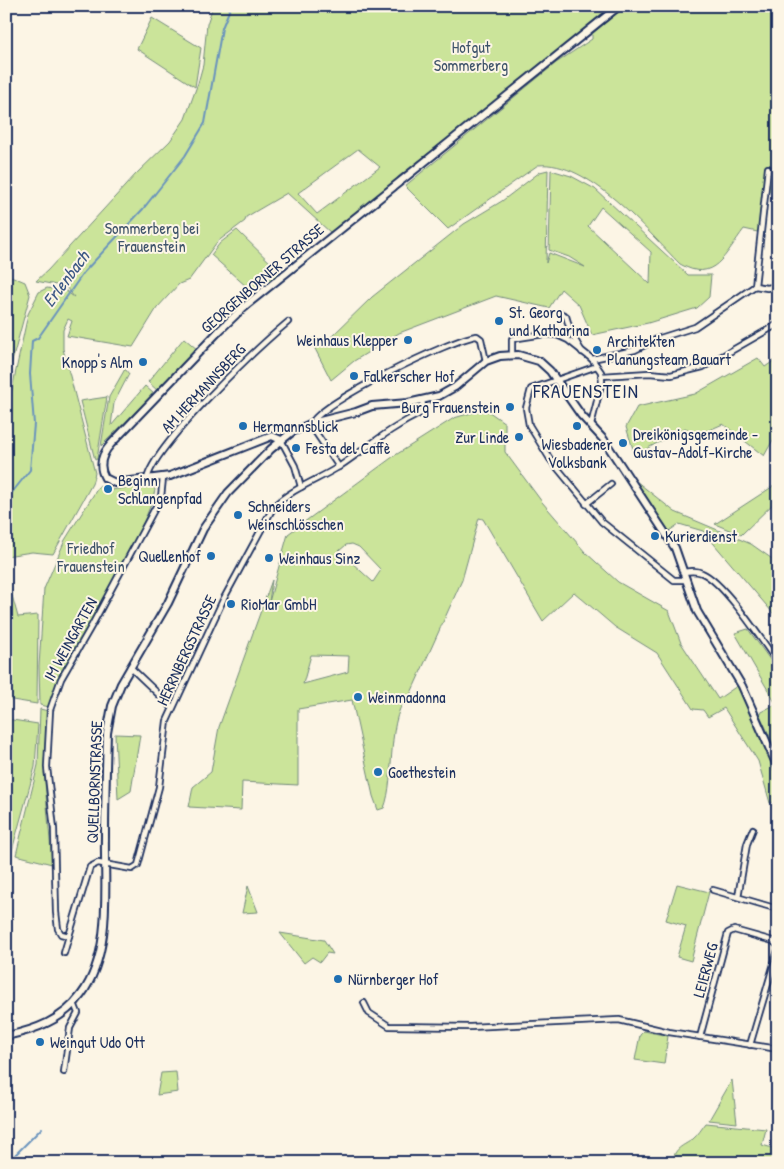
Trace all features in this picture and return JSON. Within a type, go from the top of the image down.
[{"type":"main road","name":"GEORGENBORNER STRASSE","points":[[281,440],[272,436],[163,478],[115,483],[107,480],[102,470],[103,455],[114,441],[219,330],[304,258],[619,6]]},
{"type":"main road","points":[[281,440],[311,424],[372,406],[422,400],[450,391],[486,361],[512,355],[525,356],[539,361],[556,379],[581,415],[604,440],[676,548],[697,611],[749,700],[778,768]]},
{"type":"main road","name":"QUELLBORNSTRASSE","points":[[6,1036],[47,1024],[74,1003],[91,978],[100,947],[104,916],[107,733],[114,700],[130,666],[168,603],[203,529],[234,486],[281,440]]},
{"type":"street","points":[[755,286],[768,168]]},
{"type":"street","points":[[592,359],[635,350],[657,339],[695,327],[755,286],[775,287],[778,279]]},
{"type":"street","points":[[562,314],[566,316],[571,332],[582,353]]},
{"type":"street","name":"AM HERMANNSBERG","points":[[147,480],[156,460],[176,435],[257,348],[288,322]]},
{"type":"street","points":[[602,376],[649,373],[672,375],[703,367],[778,324]]},
{"type":"street","points":[[512,355],[512,339],[550,334],[568,340],[582,353],[592,359],[602,376],[600,397],[591,425]]},
{"type":"street","points":[[338,467],[311,424],[317,416],[357,388],[438,349],[467,338],[477,336],[480,338],[486,361]]},
{"type":"street","points":[[597,366],[532,389],[526,408],[532,432],[550,459],[602,522],[674,580],[686,580]]},
{"type":"street","name":"HERRNBERGSTRASSE","points":[[106,863],[132,869],[138,865],[159,787],[166,721],[200,645],[274,506],[285,496],[338,467],[390,429],[421,413],[422,400]]},
{"type":"street","points":[[281,440],[296,466],[301,487]]},
{"type":"street","name":"IM WEINGARTEN","points":[[69,936],[61,934],[58,928],[56,912],[54,829],[47,767],[50,710],[61,679],[161,497],[163,478]]},
{"type":"street","points":[[586,504],[611,484]]},
{"type":"street","points":[[683,572],[702,573],[715,583],[728,596],[778,663]]},
{"type":"street","points":[[130,666],[172,707]]},
{"type":"street","points":[[738,897],[752,829]]},
{"type":"street","points":[[64,952],[90,867],[98,863],[106,863]]},
{"type":"street","points":[[714,890],[778,909]]},
{"type":"street","name":"LEIERWEG","points":[[700,1037],[728,933],[734,930],[773,941],[778,946]]},
{"type":"street","points":[[750,1045],[778,950]]},
{"type":"street","points":[[64,1072],[70,1028],[78,1012],[74,1003]]},
{"type":"street","points":[[364,1003],[369,1013],[389,1026],[479,1026],[619,1020],[670,1032],[778,1049]]},
{"type":"green space","points":[[213,6],[612,6],[533,72],[398,177],[397,182],[331,233],[287,193],[246,217],[245,221],[217,242],[189,280],[179,284],[157,308],[133,347],[67,336],[72,321],[68,319],[63,330],[63,349],[95,473],[92,484],[53,554],[32,552],[6,556],[8,408],[28,314],[39,292],[47,288],[66,291],[74,297],[66,287],[36,281],[136,174],[170,141],[185,119],[203,65],[207,24]],"holes":[[[358,149],[380,167],[317,214],[298,193]]]},
{"type":"green space","points":[[625,6],[778,6],[778,195],[769,191],[762,233],[744,229],[718,263],[702,270],[692,269],[680,264],[634,217],[597,185],[557,166],[538,165],[448,229],[405,186],[556,63],[592,39],[592,34]]},
{"type":"green space","points":[[152,18],[201,48],[195,87],[137,49]]},
{"type":"green space","points":[[548,170],[546,263],[549,253],[585,267],[569,257],[549,250],[551,170],[571,176],[595,189],[688,275],[711,275],[709,297],[697,308],[648,323],[592,335],[579,305],[561,289],[549,308],[496,296],[399,333],[354,361],[331,380],[310,339],[330,338],[372,297],[464,224],[502,201],[540,172]],"holes":[[[601,207],[651,252],[650,284],[588,226]]]},
{"type":"green space","points":[[237,230],[282,274],[256,295],[211,255],[220,243]]},
{"type":"green space","points":[[6,274],[25,282],[30,295],[10,369],[6,367],[6,351],[9,341],[6,340]]},
{"type":"green space","points":[[184,338],[198,350],[158,391],[148,382]]},
{"type":"green space","points":[[758,358],[765,367],[778,358],[778,431],[764,456],[723,424],[700,434],[685,428],[635,455],[626,427],[637,407],[695,394]]},
{"type":"green space","points":[[125,369],[129,374],[114,403],[111,426],[145,386],[154,394],[101,446],[109,397]]},
{"type":"green space","points":[[107,397],[97,459],[95,460],[80,401]]},
{"type":"green space","points":[[485,409],[505,423],[505,452],[542,502],[585,552],[618,582],[669,611],[681,643],[718,699],[737,686],[758,727],[770,756],[777,786],[778,801],[770,803],[758,761],[724,708],[708,717],[703,710],[693,709],[657,653],[615,627],[574,592],[543,621],[483,519],[479,518],[462,580],[411,693],[403,703],[398,716],[394,731],[388,796],[384,808],[378,810],[373,796],[352,700],[298,709],[298,785],[242,782],[241,810],[189,807],[193,787],[211,772],[219,727],[272,580],[269,602],[288,534],[394,456],[454,418]],"holes":[[[352,544],[359,547],[381,570],[373,582],[339,551],[346,545]],[[311,655],[349,656],[348,672],[303,684]]]},
{"type":"green space","points":[[636,481],[675,512],[751,544],[778,563],[778,619],[703,531],[679,524],[669,531]]},
{"type":"green space","name":"Friedhof Frauenstein","points":[[153,485],[155,490],[140,530],[56,687],[48,707],[40,705],[39,666],[44,589],[65,540],[99,486],[111,490]]},
{"type":"green space","points":[[775,485],[778,489],[778,499],[741,535],[715,524]]},
{"type":"green space","points":[[6,574],[18,617],[38,615],[37,704],[6,699]]},
{"type":"green space","points":[[748,629],[778,671],[778,754],[759,713],[776,704],[735,633]]},
{"type":"green space","points":[[40,709],[48,711],[44,771],[52,864],[16,855],[38,765]]},
{"type":"green space","points":[[6,719],[38,724],[35,767],[6,872]]},
{"type":"green space","points":[[115,734],[140,735],[131,791],[118,799]]},
{"type":"green space","points":[[677,884],[709,892],[691,961],[677,957],[686,926],[666,920]]},
{"type":"green space","points":[[248,886],[258,912],[242,913]]},
{"type":"green space","points":[[280,933],[324,940],[333,954],[327,953],[320,962],[312,957],[304,963]]},
{"type":"green space","points":[[644,1031],[668,1036],[664,1064],[635,1060],[640,1035]]},
{"type":"green space","points":[[176,1072],[178,1092],[157,1095],[161,1073]]},
{"type":"green space","points":[[732,1080],[737,1123],[709,1120]]},
{"type":"green space","points":[[706,1123],[766,1129],[762,1145],[776,1149],[778,1144],[778,1163],[674,1163],[675,1154],[679,1148],[695,1137]]},
{"type":"waterway","name":"Erlenbach","points":[[6,500],[30,470],[34,424],[30,374],[32,341],[38,338],[84,272],[143,209],[185,156],[205,123],[222,28],[231,6]]},
{"type":"waterway","points":[[7,1163],[42,1128]]},
{"type":"place","name":"St. Georg und Katharina","points":[[499,321]]},
{"type":"place","name":"Weinhaus Klepper","points":[[408,340]]},
{"type":"place","name":"Architekten Planungsteam Bauart","points":[[597,350]]},
{"type":"place","name":"Knopp's Alm","points":[[143,362]]},
{"type":"place","name":"Falkerscher Hof","points":[[354,376]]},
{"type":"place","name":"Burg Frauenstein","points":[[510,407]]},
{"type":"place","name":"Hermannsblick","points":[[243,426]]},
{"type":"place","name":"Wiesbadener Volksbank","points":[[577,426]]},
{"type":"place","name":"Zur Linde","points":[[519,437]]},
{"type":"place","name":"Dreikönigsgemeinde - Gustav-Adolf-Kirche","points":[[623,443]]},
{"type":"place","name":"Festa del Caffè","points":[[296,448]]},
{"type":"place","name":"Beginn Schlangenpfad","points":[[108,489]]},
{"type":"place","name":"Schneiders Weinschlösschen","points":[[238,515]]},
{"type":"place","name":"Kurierdienst","points":[[655,536]]},
{"type":"place","name":"Quellenhof","points":[[211,556]]},
{"type":"place","name":"Weinhaus Sinz","points":[[269,558]]},
{"type":"place","name":"RioMar GmbH","points":[[231,604]]},
{"type":"place","name":"Weinmadonna","points":[[358,697]]},
{"type":"place","name":"Goethestein","points":[[378,772]]},
{"type":"place","name":"Nürnberger Hof","points":[[338,979]]},
{"type":"place","name":"Weingut Udo Ott","points":[[40,1042]]},
{"type":"district","name":"FRAUENSTEIN","points":[[586,391]]},
{"type":"park label","name":"Hofgut Sommerberg","points":[[471,56]]},
{"type":"park label","name":"Sommerberg bei Frauenstein","points":[[152,237]]}]
